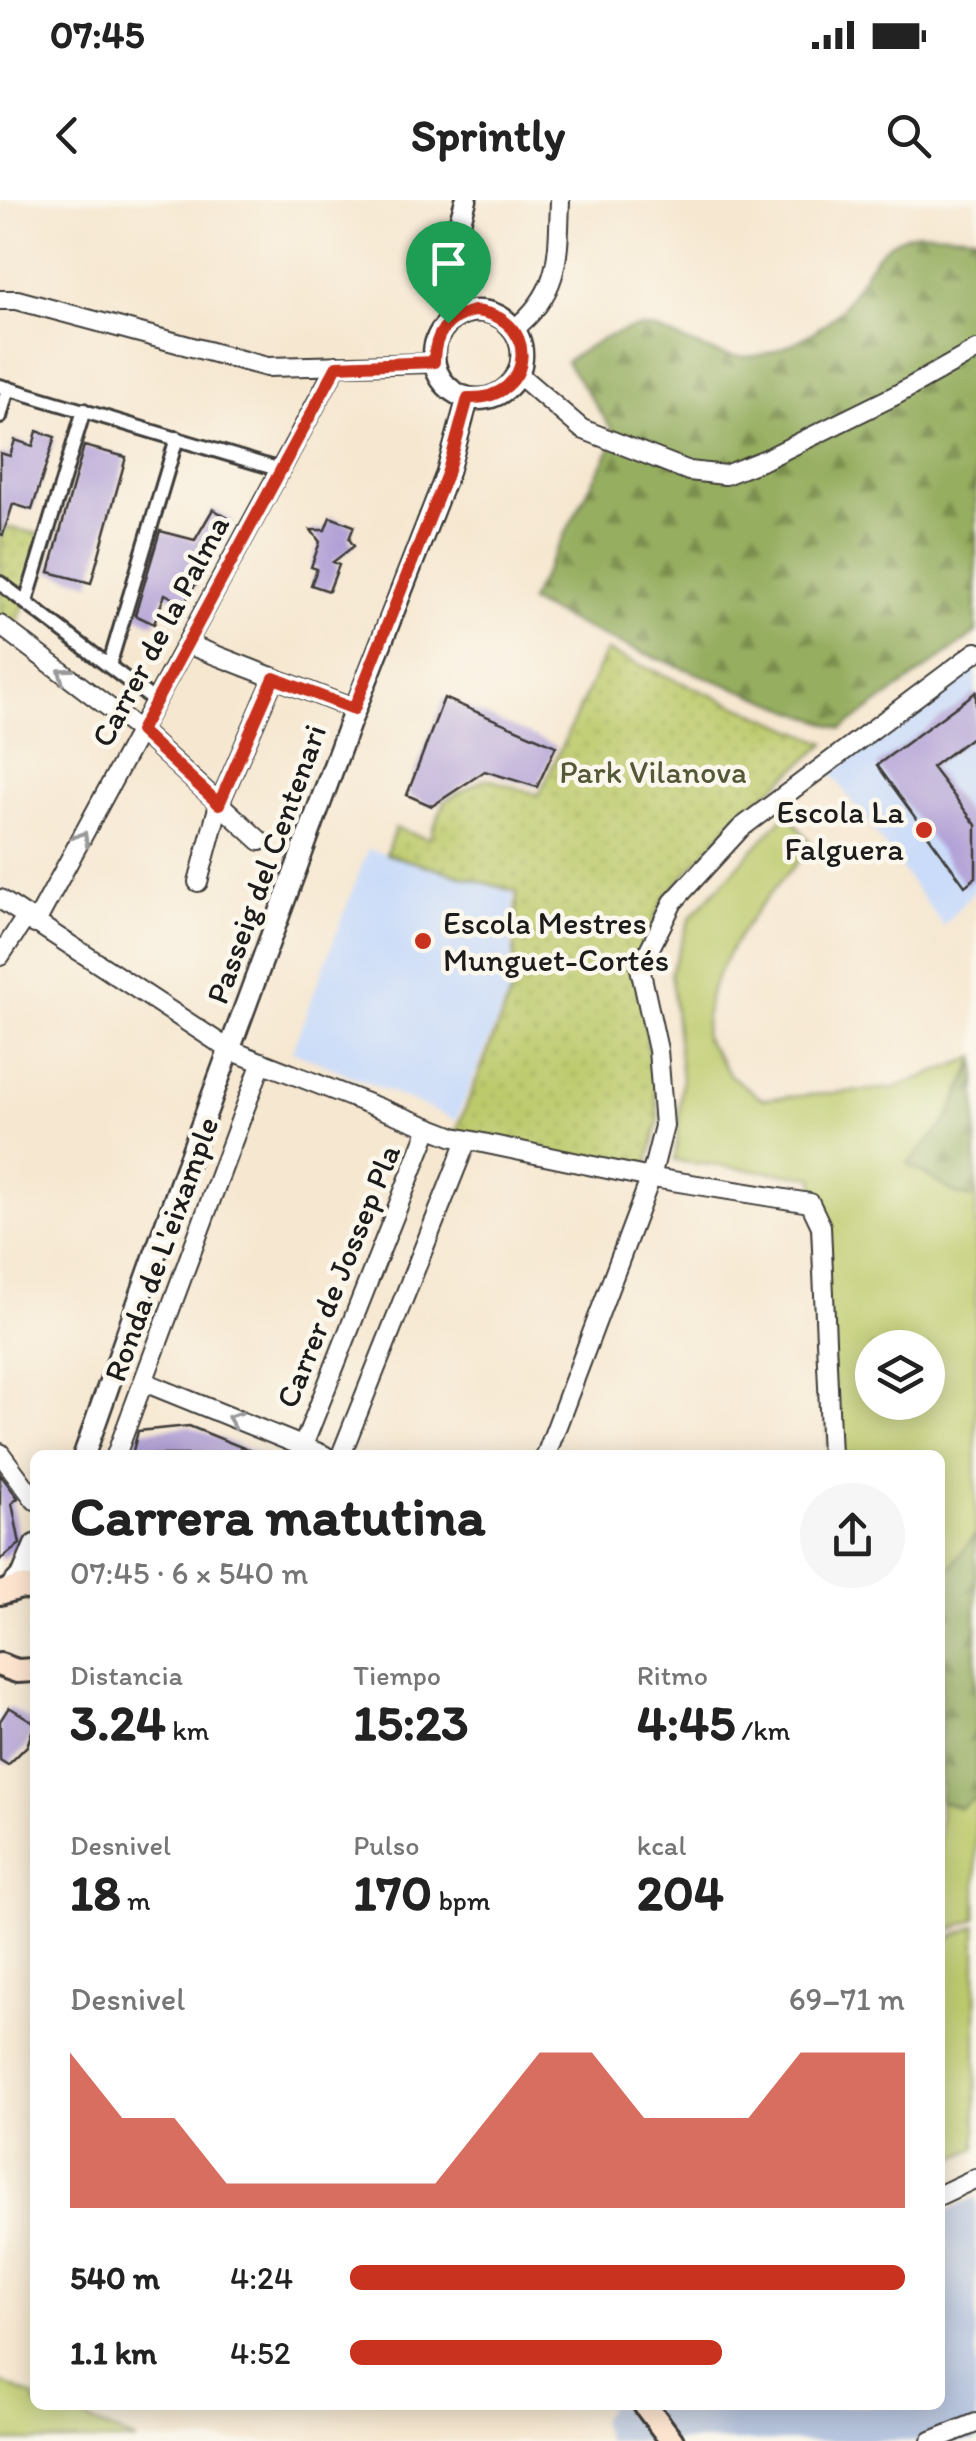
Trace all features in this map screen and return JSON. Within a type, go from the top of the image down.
[{"type":"main road","points":[[4,1590],[30,1589]]},
{"type":"main road","points":[[647,2410],[672,2441]]},
{"type":"street","points":[[460,314],[447,268],[466,200]]},
{"type":"street","points":[[514,328],[544,298],[558,264],[560,200]]},
{"type":"street","points":[[0,300],[17,300],[266,368],[434,362]]},
{"type":"street","points":[[488,312],[514,328],[522,356],[518,374],[498,394],[468,398],[449,388],[434,362],[438,336],[460,314],[488,312]]},
{"type":"street","points":[[518,374],[582,429],[689,471],[725,475],[766,459],[976,350]]},
{"type":"street","name":"Carrer de la Palma","points":[[0,956],[31,920],[140,731],[337,366]]},
{"type":"street","points":[[0,417],[4,387],[281,470]]},
{"type":"street","name":"Passeig del Centenari","points":[[86,1450],[354,709],[447,474],[468,398]]},
{"type":"street","points":[[26,602],[84,410]]},
{"type":"street","points":[[110,666],[176,438]]},
{"type":"street","points":[[0,583],[156,702]]},
{"type":"street","points":[[5,636],[140,731],[260,841]]},
{"type":"street","points":[[187,644],[354,709]]},
{"type":"street","points":[[548,1450],[651,1177],[664,1126],[658,1050],[640,968],[672,902],[740,828],[976,652]]},
{"type":"street","points":[[198,882],[219,804],[274,678]]},
{"type":"street","points":[[0,899],[230,1050],[429,1128],[468,1140],[651,1177],[810,1203],[821,1226],[831,1450]]},
{"type":"street","name":"Ronda de L'eixample","points":[[118,1450],[262,1062]]},
{"type":"street","name":"Carrer de Jossep Pla","points":[[303,1446],[429,1128]]},
{"type":"street","points":[[343,1450],[468,1140]]},
{"type":"street","name":"Passeig del Centenari","points":[[71,1450],[142,1265],[181,1181]]},
{"type":"street","points":[[144,1382],[312,1450]]},
{"type":"street","points":[[0,1454],[30,1493]]},
{"type":"street","points":[[4,1590],[23,1574],[30,1557]]},
{"type":"street","points":[[945,2192],[976,2178]]},
{"type":"street","points":[[931,2441],[976,2424]]},
{"type":"shaded area","name":"Escola La Falguera","points":[[976,662],[976,889],[943,926],[830,771]]},
{"type":"shaded area","name":"Escola Mestres Munguet-Cortés","points":[[368,849],[514,893],[510,990],[456,1120],[292,1051]]},
{"type":"shaded area","points":[[976,2197],[976,2441],[606,2441],[600,2420],[606,2410],[945,2410],[945,2211]]},
{"type":"green space","points":[[919,232],[976,236],[976,633],[842,729],[615,642],[529,602],[617,436],[566,362],[597,342],[647,328],[725,355],[753,356],[777,350],[825,324],[889,244]]},
{"type":"green space","points":[[0,526],[45,535],[14,636],[0,625]]},
{"type":"green space","name":"Park Vilanova","points":[[606,651],[826,743],[735,820],[665,897],[636,961],[659,1119],[648,1164],[627,1173],[454,1137],[512,990],[517,892],[386,854],[395,828],[429,839],[445,801],[486,778],[539,795]]},
{"type":"green space","points":[[787,813],[813,846],[742,932],[720,970],[708,1002],[704,1037],[730,1075],[762,1099],[894,1088],[976,1057],[947,1121],[909,1164],[958,1195],[976,1198],[976,1534],[945,1574],[945,1450],[830,1450],[814,1177],[675,1161],[682,1080],[671,972],[690,918]]},
{"type":"green space","points":[[976,1061],[976,1198],[958,1195],[908,1164],[947,1121]]},
{"type":"green space","points":[[976,1534],[976,1797],[960,1808],[945,1803],[945,1574]]},
{"type":"green space","points":[[976,1797],[976,1919],[945,1932],[945,1803],[960,1808]]},
{"type":"green space","points":[[976,1926],[976,2148],[945,2163],[945,1939]]},
{"type":"green space","points":[[0,2382],[30,2395],[30,2410],[65,2410],[136,2441],[0,2441]]},
{"type":"building","points":[[37,431],[55,437],[32,510],[13,504],[3,535],[0,534],[0,453],[10,456],[15,440],[33,446]]},
{"type":"building","points":[[84,446],[126,457],[91,583],[49,572]]},
{"type":"building","points":[[213,509],[233,521],[184,604],[165,594],[154,624],[135,615],[160,531],[195,540]]},
{"type":"building","points":[[330,517],[354,526],[349,539],[354,546],[333,562],[339,565],[329,591],[311,585],[317,569],[311,567],[320,542],[311,530],[325,530]]},
{"type":"building","points":[[976,692],[976,734],[932,767],[976,825],[976,877],[965,886],[877,765]]},
{"type":"building","points":[[444,698],[556,746],[537,787],[485,771],[432,806],[407,795]]},
{"type":"building","points":[[189,1426],[249,1450],[133,1450],[138,1431]]},
{"type":"building","points":[[0,1474],[18,1498],[12,1503],[20,1544],[0,1560]]},
{"type":"building","points":[[9,1707],[30,1720],[27,1746],[8,1765],[0,1760],[0,1721]]},
{"type":"place","name":"Escola La Falguera","points":[[924,830]]},
{"type":"place","name":"Escola Mestres Munguet-Cortés","points":[[423,941]]},
{"type":"route","points":[[473,311],[502,318],[514,328],[520,341],[518,374],[498,394],[468,398],[447,474],[354,709],[274,678],[219,804],[140,731],[337,366],[434,362],[438,336],[448,323],[473,311]]}]
